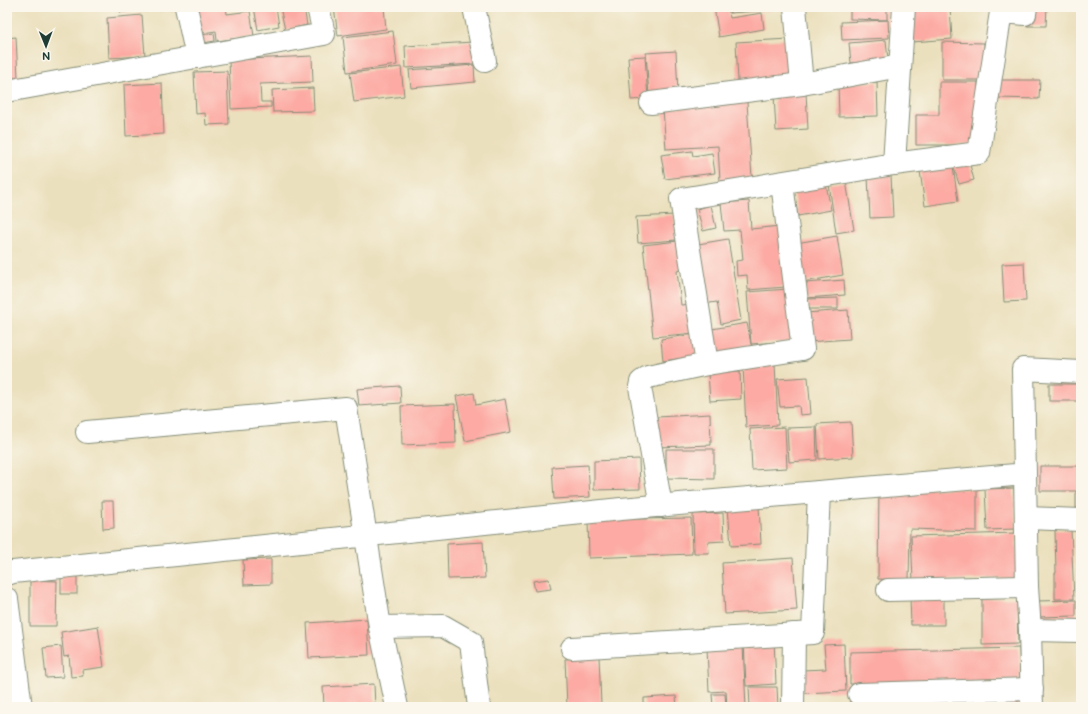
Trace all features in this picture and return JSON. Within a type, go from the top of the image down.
[{"type":"street","points":[[186,7],[197,57]]},
{"type":"street","points":[[7,91],[324,34],[318,7]]},
{"type":"street","points":[[474,7],[486,61]]},
{"type":"street","points":[[795,7],[802,84]]},
{"type":"street","points":[[894,164],[904,7]]},
{"type":"street","points":[[707,364],[681,199],[894,164],[979,153],[1001,12],[1025,14],[1026,7]]},
{"type":"street","points":[[651,103],[802,84],[900,66]]},
{"type":"street","points":[[661,506],[640,388],[641,382],[648,377],[707,364],[803,350],[782,183]]},
{"type":"street","points":[[859,694],[1032,698],[1030,630],[1026,587],[1023,369],[1081,372]]},
{"type":"street","points":[[87,432],[346,408],[380,627],[397,707]]},
{"type":"street","points":[[7,574],[13,572],[661,506],[1024,474]]},
{"type":"street","points":[[572,648],[814,633],[819,492]]},
{"type":"street","points":[[1026,518],[1081,520]]},
{"type":"street","points":[[888,590],[1026,587]]},
{"type":"street","points":[[7,599],[21,707]]},
{"type":"street","points":[[380,627],[443,626],[471,642],[479,707]]},
{"type":"street","points":[[1030,630],[1081,631]]},
{"type":"street","points":[[794,634],[794,707]]},
{"type":"building","points":[[120,7],[171,7],[171,9],[120,12]]},
{"type":"building","points":[[193,7],[226,7],[227,14],[250,11],[254,36],[217,41],[216,31],[196,34]]},
{"type":"building","points":[[254,7],[276,7],[279,26],[258,30]]},
{"type":"building","points":[[280,7],[304,7],[307,25],[285,30]]},
{"type":"building","points":[[334,7],[384,7],[386,29],[338,36]]},
{"type":"building","points":[[714,7],[728,7],[730,18],[762,13],[764,29],[719,37]]},
{"type":"building","points":[[730,7],[774,7],[774,10],[730,13]]},
{"type":"building","points":[[850,7],[887,7],[887,20],[850,19]]},
{"type":"building","points":[[909,7],[950,7],[952,39],[912,42]]},
{"type":"building","points":[[1027,7],[1047,7],[1046,26],[1027,26]]},
{"type":"building","points":[[142,15],[145,56],[109,58],[107,18]]},
{"type":"building","points":[[888,20],[889,38],[842,40],[841,22]]},
{"type":"building","points":[[393,31],[397,65],[347,72],[343,37]]},
{"type":"building","points":[[214,33],[215,41],[203,43],[201,35]]},
{"type":"building","points":[[16,37],[18,78],[7,78],[7,38]]},
{"type":"building","points":[[789,39],[791,78],[738,81],[736,42]]},
{"type":"building","points":[[886,40],[888,60],[851,63],[849,43]]},
{"type":"building","points":[[473,42],[474,64],[406,68],[405,46]]},
{"type":"building","points":[[942,42],[984,43],[984,80],[942,80]]},
{"type":"building","points":[[676,51],[678,94],[649,96],[646,53]]},
{"type":"building","points":[[312,56],[313,82],[260,84],[261,102],[271,102],[271,107],[231,109],[229,60]]},
{"type":"building","points":[[645,56],[648,99],[631,100],[628,57]]},
{"type":"building","points":[[474,65],[475,82],[411,88],[409,70]]},
{"type":"building","points":[[401,67],[404,96],[354,102],[350,73]]},
{"type":"building","points":[[227,71],[229,124],[206,125],[205,113],[196,114],[194,72]]},
{"type":"building","points":[[997,80],[1040,80],[1039,99],[997,98]]},
{"type":"building","points":[[877,82],[878,116],[839,117],[838,83]]},
{"type":"building","points":[[939,82],[978,82],[978,145],[916,145],[916,115],[939,115]]},
{"type":"building","points":[[162,83],[164,134],[126,136],[124,85]]},
{"type":"building","points":[[313,88],[314,111],[273,112],[272,90]]},
{"type":"building","points":[[806,93],[808,129],[776,131],[774,95]]},
{"type":"building","points":[[747,102],[752,178],[720,181],[718,146],[666,149],[663,109]]},
{"type":"building","points":[[692,151],[693,156],[712,153],[715,173],[665,179],[661,155]]},
{"type":"building","points":[[969,161],[974,180],[959,184],[953,165]]},
{"type":"building","points":[[953,166],[958,201],[925,206],[920,171]]},
{"type":"building","points":[[891,175],[893,217],[870,218],[868,177]]},
{"type":"building","points":[[846,181],[854,230],[836,233],[829,184]]},
{"type":"building","points":[[826,184],[831,210],[798,216],[793,189]]},
{"type":"building","points":[[749,201],[751,229],[780,226],[785,287],[748,290],[747,275],[737,276],[736,261],[743,260],[740,230],[724,231],[721,203]]},
{"type":"building","points":[[711,205],[716,228],[703,231],[697,209]]},
{"type":"building","points":[[674,215],[676,240],[638,243],[636,217]]},
{"type":"building","points":[[837,236],[843,275],[803,282],[796,243]]},
{"type":"building","points":[[728,239],[741,320],[721,324],[717,302],[703,304],[698,244]]},
{"type":"building","points":[[678,241],[681,270],[677,271],[681,305],[692,304],[695,333],[653,337],[643,245]]},
{"type":"building","points":[[1024,263],[1026,301],[1004,302],[1002,264]]},
{"type":"building","points":[[844,280],[845,295],[806,298],[805,283]]},
{"type":"building","points":[[788,289],[791,341],[751,344],[747,292]]},
{"type":"building","points":[[838,298],[838,309],[808,309],[808,299]]},
{"type":"building","points":[[848,310],[850,339],[807,342],[805,313]]},
{"type":"building","points":[[747,323],[752,349],[710,356],[706,330]]},
{"type":"building","points":[[695,334],[697,356],[663,361],[661,339]]},
{"type":"building","points":[[775,364],[778,425],[746,427],[743,366]]},
{"type":"building","points":[[740,371],[741,399],[710,401],[708,373]]},
{"type":"building","points":[[808,377],[811,414],[800,415],[799,406],[780,407],[777,379]]},
{"type":"building","points":[[1049,384],[1081,384],[1081,401],[1049,401]]},
{"type":"building","points":[[400,386],[401,403],[359,406],[357,389]]},
{"type":"building","points":[[474,393],[476,405],[505,399],[511,432],[465,441],[456,396]]},
{"type":"building","points":[[455,404],[456,443],[402,445],[401,406]]},
{"type":"building","points":[[710,414],[711,445],[658,447],[657,417]]},
{"type":"building","points":[[851,422],[853,457],[819,459],[817,424]]},
{"type":"building","points":[[785,427],[787,468],[752,470],[750,429]]},
{"type":"building","points":[[816,427],[817,460],[789,462],[787,428]]},
{"type":"building","points":[[666,449],[714,449],[714,479],[666,478]]},
{"type":"building","points":[[639,459],[640,489],[594,490],[594,461]]},
{"type":"building","points":[[588,465],[590,497],[554,499],[552,467]]},
{"type":"building","points":[[1040,466],[1081,466],[1081,508],[1076,508],[1076,491],[1040,491]]},
{"type":"building","points":[[879,488],[977,489],[977,531],[910,529],[909,580],[878,579]]},
{"type":"building","points":[[1014,488],[1016,529],[987,530],[985,489]]},
{"type":"building","points":[[102,501],[113,501],[114,528],[103,529]]},
{"type":"building","points":[[759,506],[761,544],[731,546],[728,508]]},
{"type":"building","points":[[723,513],[724,541],[708,542],[709,553],[694,553],[693,514]]},
{"type":"building","points":[[691,518],[692,554],[589,558],[588,520]]},
{"type":"building","points":[[1055,530],[1071,530],[1074,599],[1055,599]]},
{"type":"building","points":[[1016,533],[1018,578],[913,581],[911,536]]},
{"type":"building","points":[[483,542],[485,578],[448,579],[447,544]]},
{"type":"building","points":[[793,558],[797,610],[725,614],[722,563]]},
{"type":"building","points":[[271,559],[271,584],[244,585],[243,560]]},
{"type":"building","points":[[61,576],[77,576],[77,594],[61,594]]},
{"type":"building","points":[[549,579],[551,589],[535,591],[533,581]]},
{"type":"building","points":[[30,580],[57,581],[56,626],[30,626]]},
{"type":"building","points":[[910,597],[944,597],[944,625],[911,625]]},
{"type":"building","points":[[1017,598],[1018,644],[982,645],[982,599]]},
{"type":"building","points":[[1076,600],[1076,616],[1037,617],[1037,601]]},
{"type":"building","points":[[367,619],[369,655],[309,658],[307,623]]},
{"type":"building","points":[[98,626],[104,667],[82,670],[83,676],[71,677],[69,656],[64,657],[61,632]]},
{"type":"building","points":[[774,640],[776,684],[746,686],[744,641]]},
{"type":"building","points":[[844,644],[846,691],[803,693],[802,670],[826,669],[824,645]]},
{"type":"building","points":[[61,646],[63,677],[46,678],[43,648]]},
{"type":"building","points":[[743,646],[746,707],[727,707],[726,691],[709,692],[707,648]]},
{"type":"building","points":[[1019,648],[1020,680],[850,684],[850,652]]},
{"type":"building","points":[[599,657],[601,704],[567,706],[565,659]]},
{"type":"building","points":[[374,684],[375,707],[324,707],[323,687]]},
{"type":"building","points":[[749,687],[777,687],[778,707],[750,707]]},
{"type":"building","points":[[712,694],[725,694],[726,707],[713,707]]},
{"type":"building","points":[[676,696],[677,707],[644,707],[644,698]]},
{"type":"building","points":[[978,699],[978,707],[849,707],[849,702]]},
{"type":"building","points":[[980,699],[1018,699],[1018,707],[980,707]]}]
